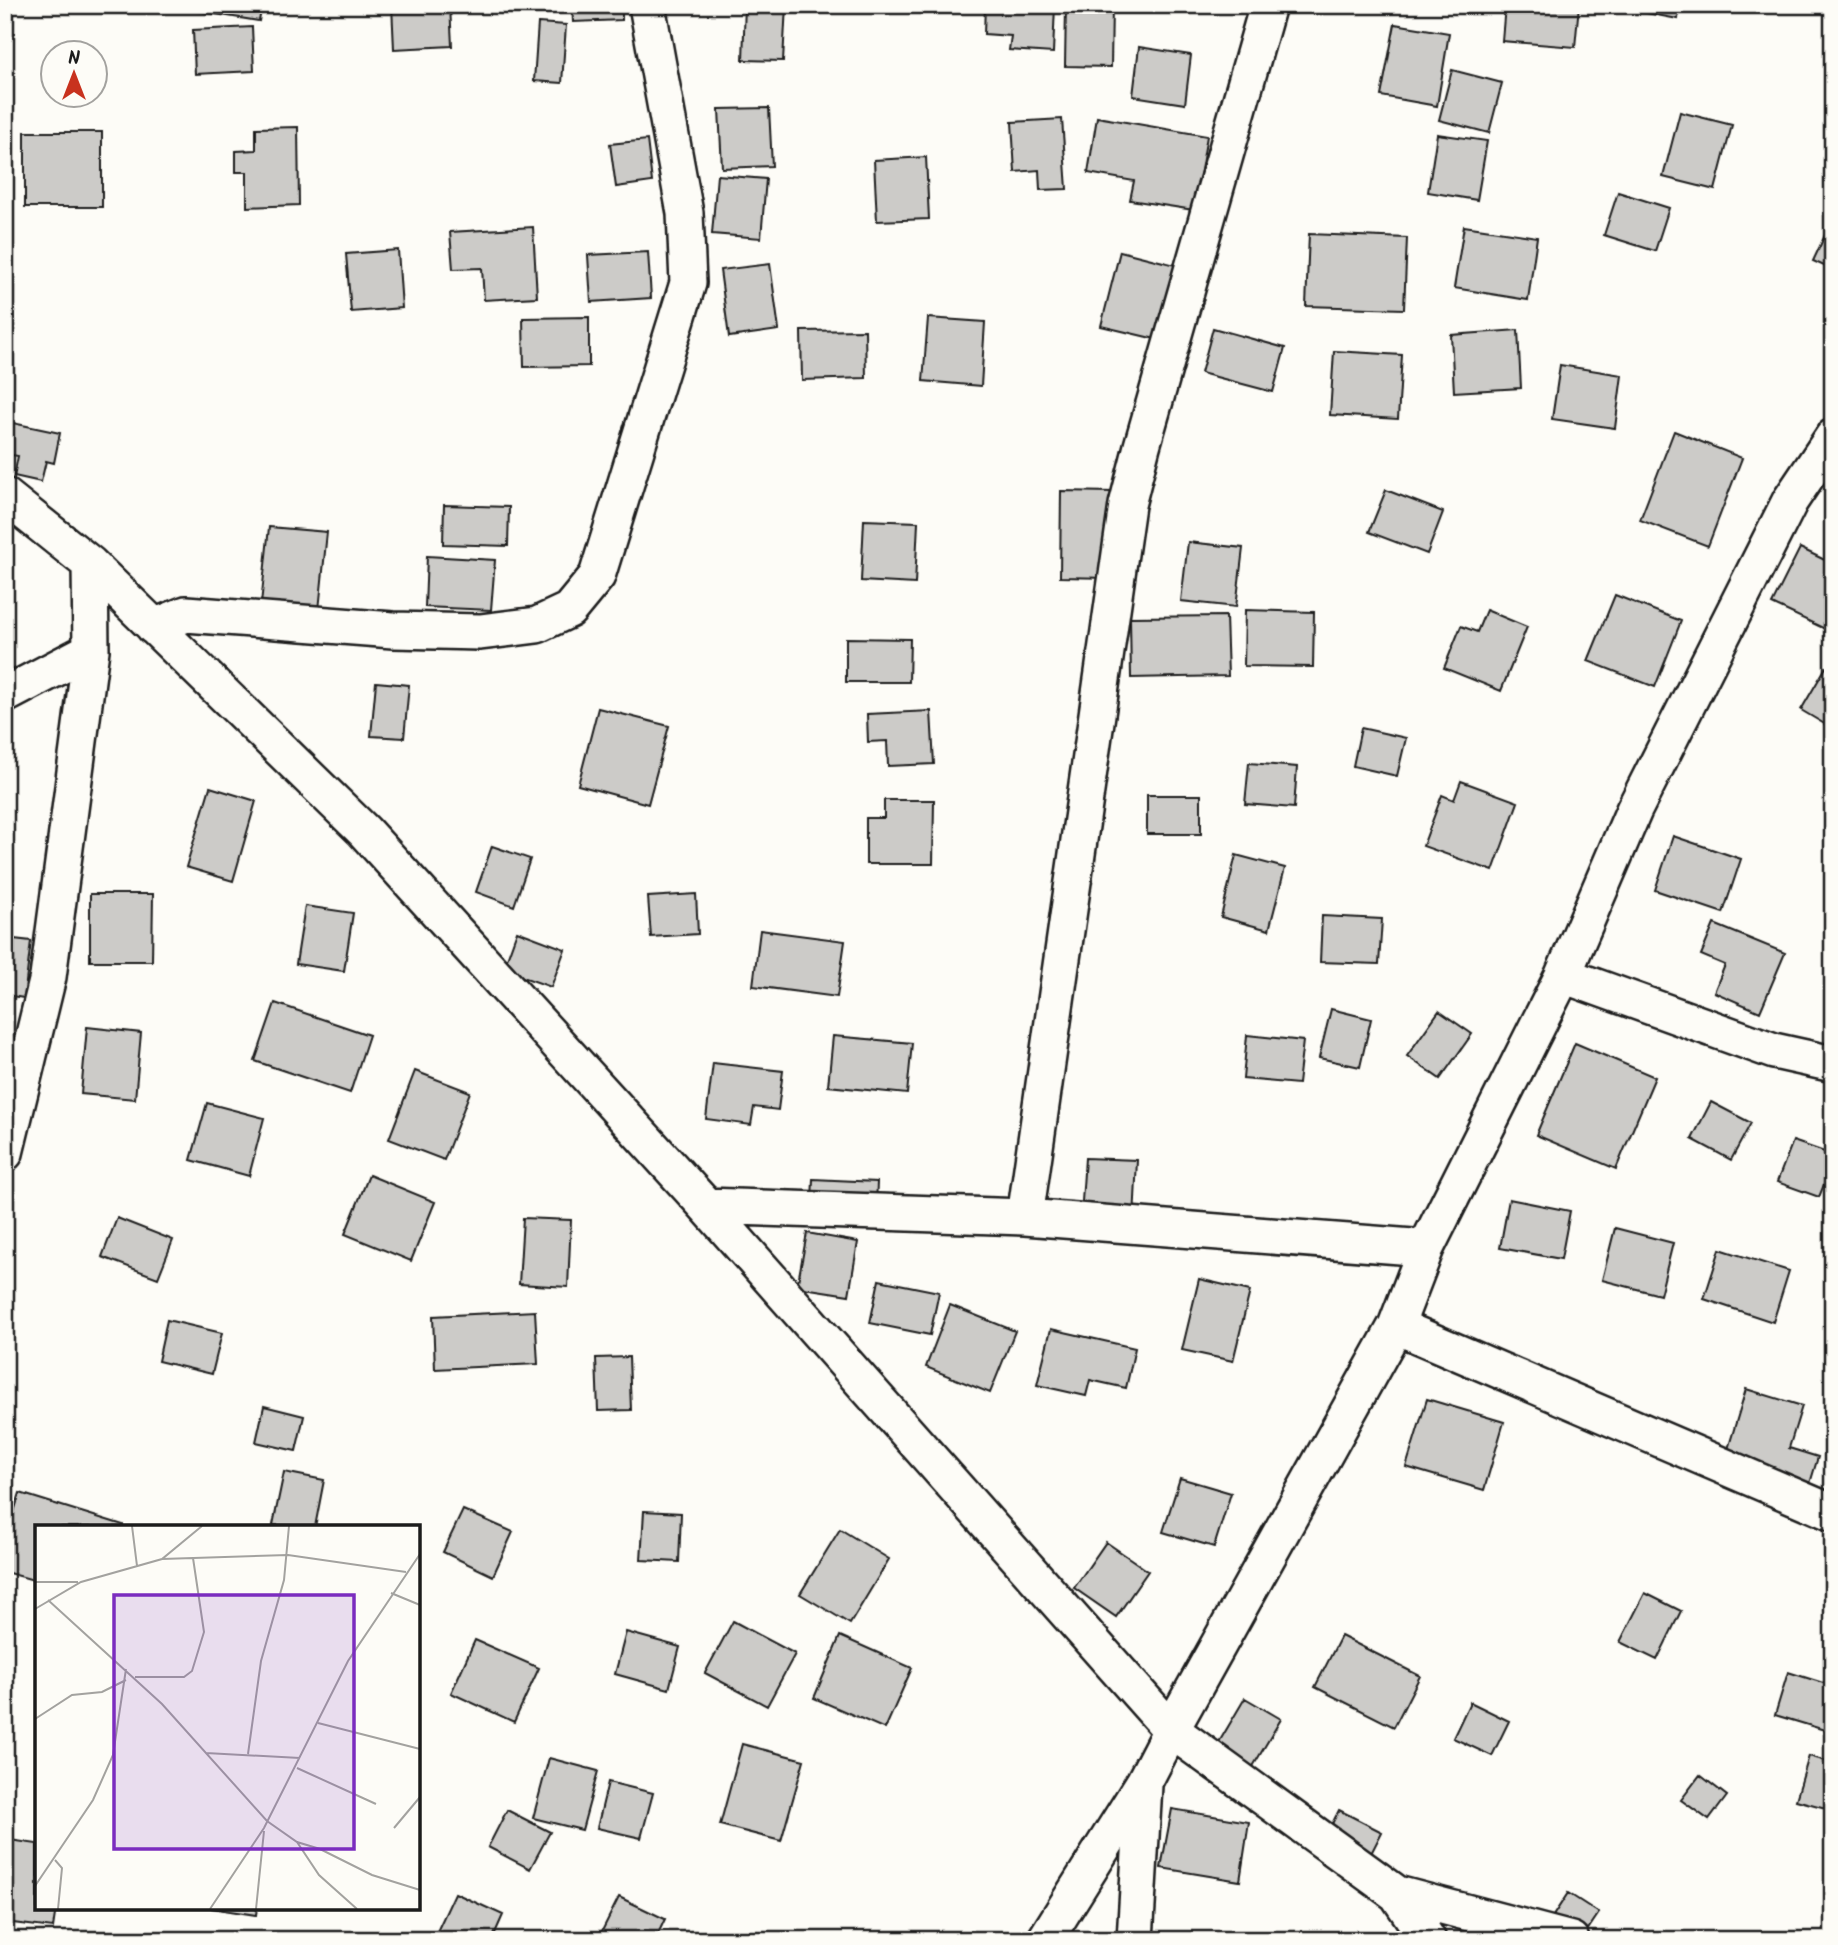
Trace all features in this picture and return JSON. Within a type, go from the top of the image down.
[{"type":"street","points":[[155,627],[186,614],[393,630],[480,632],[537,625],[569,610],[597,576],[688,283],[685,213],[647,5]]},
{"type":"street","points":[[1025,1217],[1127,505],[1268,5]]},
{"type":"street","points":[[1045,1940],[1144,1782],[1396,1326],[1426,1248],[1563,975],[1634,810],[1790,501],[1833,437]]},
{"type":"street","points":[[5,496],[90,564],[364,831],[706,1206],[1171,1730],[1397,1894],[1428,1940]]},
{"type":"street","points":[[5,1153],[48,977],[91,650],[90,564]]},
{"type":"street","points":[[5,695],[91,650]]},
{"type":"street","points":[[1563,975],[1774,1051],[1833,1064]]},
{"type":"street","points":[[706,1206],[1025,1217],[1426,1248]]},
{"type":"street","points":[[1396,1326],[1833,1513]]},
{"type":"street","points":[[1135,1940],[1144,1782]]},
{"type":"street","points":[[1397,1894],[1572,1940]]},
{"type":"building","points":[[197,5],[262,5],[259,21],[196,11]]},
{"type":"building","points":[[392,5],[450,5],[452,46],[394,49]]},
{"type":"building","points":[[572,5],[622,5],[622,20],[573,22]]},
{"type":"building","points":[[745,5],[786,5],[783,61],[743,60]]},
{"type":"building","points":[[985,5],[1055,5],[1053,53],[1009,50],[1011,36],[984,34]]},
{"type":"building","points":[[1066,5],[1112,5],[1111,67],[1065,66]]},
{"type":"building","points":[[1505,5],[1579,5],[1575,47],[1502,41]]},
{"type":"building","points":[[1643,5],[1680,5],[1678,19],[1641,12]]},
{"type":"building","points":[[538,23],[566,25],[562,83],[534,81]]},
{"type":"building","points":[[1395,24],[1449,33],[1437,106],[1381,96]]},
{"type":"building","points":[[252,27],[254,71],[195,74],[193,30]]},
{"type":"building","points":[[1139,47],[1191,55],[1185,104],[1133,96]]},
{"type":"building","points":[[1452,70],[1502,83],[1489,133],[1439,120]]},
{"type":"building","points":[[769,108],[772,166],[722,168],[719,109]]},
{"type":"building","points":[[1680,112],[1732,125],[1715,190],[1663,177]]},
{"type":"building","points":[[1097,117],[1207,136],[1194,210],[1130,200],[1134,181],[1088,173]]},
{"type":"building","points":[[1062,119],[1067,189],[1040,190],[1039,170],[1015,172],[1012,122]]},
{"type":"building","points":[[298,127],[299,205],[247,207],[247,172],[236,172],[236,151],[256,150],[256,128]]},
{"type":"building","points":[[25,132],[102,132],[102,207],[25,207]]},
{"type":"building","points":[[1437,134],[1487,141],[1477,200],[1428,192]]},
{"type":"building","points":[[647,140],[652,182],[616,187],[610,144]]},
{"type":"building","points":[[926,157],[929,219],[877,221],[874,160]]},
{"type":"building","points":[[717,175],[766,179],[761,238],[712,234]]},
{"type":"building","points":[[1618,192],[1669,208],[1655,251],[1604,235]]},
{"type":"building","points":[[1833,218],[1833,270],[1813,261]]},
{"type":"building","points":[[1464,226],[1537,237],[1528,300],[1454,288]]},
{"type":"building","points":[[533,227],[537,297],[484,300],[482,268],[453,269],[450,232]]},
{"type":"building","points":[[1309,234],[1407,238],[1404,309],[1306,306]]},
{"type":"building","points":[[398,250],[402,308],[351,312],[346,254]]},
{"type":"building","points":[[1120,251],[1183,267],[1164,341],[1101,326]]},
{"type":"building","points":[[648,252],[651,298],[591,302],[588,255]]},
{"type":"building","points":[[770,264],[779,330],[729,337],[720,270]]},
{"type":"building","points":[[589,317],[589,366],[524,367],[523,318]]},
{"type":"building","points":[[928,318],[985,322],[981,386],[923,381]]},
{"type":"building","points":[[1213,328],[1285,348],[1273,392],[1201,373]]},
{"type":"building","points":[[865,330],[866,378],[802,380],[801,331]]},
{"type":"building","points":[[1518,330],[1521,388],[1454,392],[1451,335]]},
{"type":"building","points":[[1334,351],[1402,355],[1398,419],[1330,415]]},
{"type":"building","points":[[1560,365],[1622,375],[1615,428],[1552,419]]},
{"type":"building","points":[[8,422],[60,433],[54,463],[46,461],[41,482],[14,476],[18,456],[5,454]]},
{"type":"building","points":[[1674,431],[1742,458],[1708,546],[1640,520]]},
{"type":"building","points":[[1386,490],[1443,512],[1427,554],[1369,532]]},
{"type":"building","points":[[1061,491],[1114,492],[1112,578],[1060,577]]},
{"type":"building","points":[[444,505],[509,507],[508,546],[443,544]]},
{"type":"building","points":[[864,520],[918,522],[915,584],[861,581]]},
{"type":"building","points":[[269,527],[327,532],[319,610],[261,604]]},
{"type":"building","points":[[1188,542],[1243,548],[1236,607],[1181,601]]},
{"type":"building","points":[[1800,548],[1833,564],[1833,614],[1825,629],[1772,604]]},
{"type":"building","points":[[427,556],[495,560],[491,610],[425,607]]},
{"type":"building","points":[[1615,595],[1681,621],[1655,687],[1588,661]]},
{"type":"building","points":[[1245,610],[1314,612],[1313,667],[1244,666]]},
{"type":"building","points":[[1486,610],[1527,627],[1501,691],[1444,668],[1461,626],[1477,632]]},
{"type":"building","points":[[1226,616],[1228,676],[1131,678],[1130,617]]},
{"type":"building","points":[[846,638],[910,639],[909,682],[846,682]]},
{"type":"building","points":[[1826,667],[1833,671],[1833,729],[1801,710]]},
{"type":"building","points":[[376,682],[409,685],[404,738],[371,736]]},
{"type":"building","points":[[598,708],[669,726],[648,804],[578,785]]},
{"type":"building","points":[[931,711],[934,764],[888,766],[887,741],[868,742],[867,714]]},
{"type":"building","points":[[1361,728],[1406,738],[1397,776],[1353,766]]},
{"type":"building","points":[[1249,763],[1297,767],[1294,808],[1245,804]]},
{"type":"building","points":[[1461,781],[1518,802],[1493,871],[1423,846],[1442,795],[1454,800]]},
{"type":"building","points":[[210,787],[256,801],[233,881],[186,867]]},
{"type":"building","points":[[1147,795],[1201,795],[1201,834],[1147,834]]},
{"type":"building","points":[[884,800],[934,800],[933,864],[866,864],[866,818],[884,818]]},
{"type":"building","points":[[1673,836],[1741,859],[1723,913],[1655,890]]},
{"type":"building","points":[[492,846],[530,859],[514,906],[476,892]]},
{"type":"building","points":[[1236,855],[1285,868],[1269,930],[1221,917]]},
{"type":"building","points":[[90,894],[153,894],[152,961],[90,961]]},
{"type":"building","points":[[696,894],[698,934],[651,937],[648,897]]},
{"type":"building","points":[[305,906],[353,913],[344,971],[296,964]]},
{"type":"building","points":[[1322,916],[1382,919],[1379,964],[1320,962]]},
{"type":"building","points":[[1714,924],[1785,953],[1760,1012],[1714,992],[1725,965],[1701,955]]},
{"type":"building","points":[[760,930],[845,941],[837,997],[753,986]]},
{"type":"building","points":[[517,931],[565,949],[551,987],[503,970]]},
{"type":"building","points":[[5,938],[31,941],[24,998],[5,995]]},
{"type":"building","points":[[275,1003],[369,1035],[350,1093],[255,1061]]},
{"type":"building","points":[[1331,1009],[1371,1019],[1360,1067],[1319,1058]]},
{"type":"building","points":[[1439,1011],[1472,1034],[1440,1079],[1407,1056]]},
{"type":"building","points":[[87,1027],[141,1033],[135,1099],[81,1094]]},
{"type":"building","points":[[1247,1035],[1303,1041],[1298,1084],[1243,1079]]},
{"type":"building","points":[[833,1036],[912,1043],[907,1094],[828,1086]]},
{"type":"building","points":[[1575,1043],[1655,1077],[1616,1169],[1536,1135]]},
{"type":"building","points":[[713,1063],[783,1071],[778,1110],[754,1107],[751,1125],[706,1119]]},
{"type":"building","points":[[415,1071],[470,1092],[444,1160],[389,1139]]},
{"type":"building","points":[[1711,1102],[1751,1123],[1731,1160],[1692,1139]]},
{"type":"building","points":[[207,1103],[264,1118],[249,1176],[191,1160]]},
{"type":"building","points":[[1793,1141],[1833,1155],[1833,1163],[1819,1197],[1777,1182]]},
{"type":"building","points":[[1085,1158],[1137,1160],[1134,1219],[1081,1216]]},
{"type":"building","points":[[369,1175],[435,1202],[411,1261],[345,1234]]},
{"type":"building","points":[[813,1179],[877,1182],[875,1226],[811,1222]]},
{"type":"building","points":[[1509,1199],[1570,1211],[1561,1259],[1500,1248]]},
{"type":"building","points":[[117,1218],[173,1240],[158,1278],[102,1257]]},
{"type":"building","points":[[523,1218],[571,1220],[568,1287],[519,1284]]},
{"type":"building","points":[[1615,1228],[1673,1243],[1660,1295],[1602,1280]]},
{"type":"building","points":[[807,1233],[858,1242],[849,1295],[797,1287]]},
{"type":"building","points":[[1720,1249],[1789,1271],[1773,1322],[1704,1299]]},
{"type":"building","points":[[1199,1279],[1250,1291],[1233,1361],[1182,1350]]},
{"type":"building","points":[[879,1280],[939,1292],[930,1335],[870,1323]]},
{"type":"building","points":[[950,1305],[1015,1331],[990,1393],[926,1367]]},
{"type":"building","points":[[535,1311],[538,1364],[435,1369],[433,1316]]},
{"type":"building","points":[[167,1320],[222,1333],[212,1374],[158,1361]]},
{"type":"building","points":[[1051,1329],[1135,1348],[1126,1388],[1090,1380],[1086,1396],[1037,1385]]},
{"type":"building","points":[[629,1357],[631,1410],[598,1411],[596,1358]]},
{"type":"building","points":[[1746,1389],[1802,1406],[1789,1448],[1818,1457],[1808,1490],[1723,1466]]},
{"type":"building","points":[[1427,1399],[1504,1422],[1484,1490],[1406,1467]]},
{"type":"building","points":[[264,1406],[304,1416],[296,1451],[256,1442]]},
{"type":"building","points":[[284,1472],[324,1480],[315,1525],[273,1525]]},
{"type":"building","points":[[1180,1478],[1231,1493],[1214,1547],[1163,1532]]},
{"type":"building","points":[[20,1493],[123,1525],[35,1525],[35,1580],[5,1572],[5,1540]]},
{"type":"building","points":[[463,1510],[513,1532],[493,1576],[443,1552]]},
{"type":"building","points":[[644,1511],[681,1513],[679,1562],[641,1560]]},
{"type":"building","points":[[840,1529],[889,1559],[850,1624],[800,1594]]},
{"type":"building","points":[[1106,1542],[1148,1571],[1116,1617],[1074,1588]]},
{"type":"building","points":[[1645,1593],[1681,1611],[1657,1660],[1620,1642]]},
{"type":"building","points":[[733,1621],[795,1654],[767,1706],[705,1673]]},
{"type":"building","points":[[626,1632],[680,1647],[669,1689],[615,1674]]},
{"type":"building","points":[[840,1636],[912,1668],[885,1729],[814,1698]]},
{"type":"building","points":[[1341,1636],[1420,1676],[1394,1727],[1315,1687]]},
{"type":"building","points":[[475,1640],[539,1668],[514,1722],[451,1693]]},
{"type":"building","points":[[1788,1672],[1833,1686],[1833,1717],[1828,1731],[1775,1715]]},
{"type":"building","points":[[1245,1698],[1281,1719],[1248,1775],[1212,1754]]},
{"type":"building","points":[[1470,1702],[1509,1721],[1492,1756],[1453,1738]]},
{"type":"building","points":[[742,1744],[804,1760],[781,1841],[720,1825]]},
{"type":"building","points":[[1809,1756],[1833,1763],[1833,1810],[1796,1800]]},
{"type":"building","points":[[549,1758],[598,1771],[582,1830],[533,1818]]},
{"type":"building","points":[[1700,1775],[1727,1796],[1709,1820],[1681,1800]]},
{"type":"building","points":[[608,1782],[653,1793],[641,1838],[597,1828]]},
{"type":"building","points":[[1172,1809],[1249,1822],[1240,1881],[1161,1868]]},
{"type":"building","points":[[507,1810],[550,1832],[530,1869],[488,1847]]},
{"type":"building","points":[[1339,1810],[1382,1832],[1358,1879],[1315,1857]]},
{"type":"building","points":[[10,1840],[35,1844],[35,1910],[56,1910],[53,1928],[5,1922],[5,1860],[8,1860]]},
{"type":"building","points":[[455,1893],[503,1915],[492,1940],[433,1940]]},
{"type":"building","points":[[1568,1893],[1599,1913],[1581,1940],[1549,1922]]},
{"type":"building","points":[[619,1897],[665,1919],[655,1940],[611,1940],[600,1935]]},
{"type":"building","points":[[224,1910],[257,1910],[256,1915]]}]
